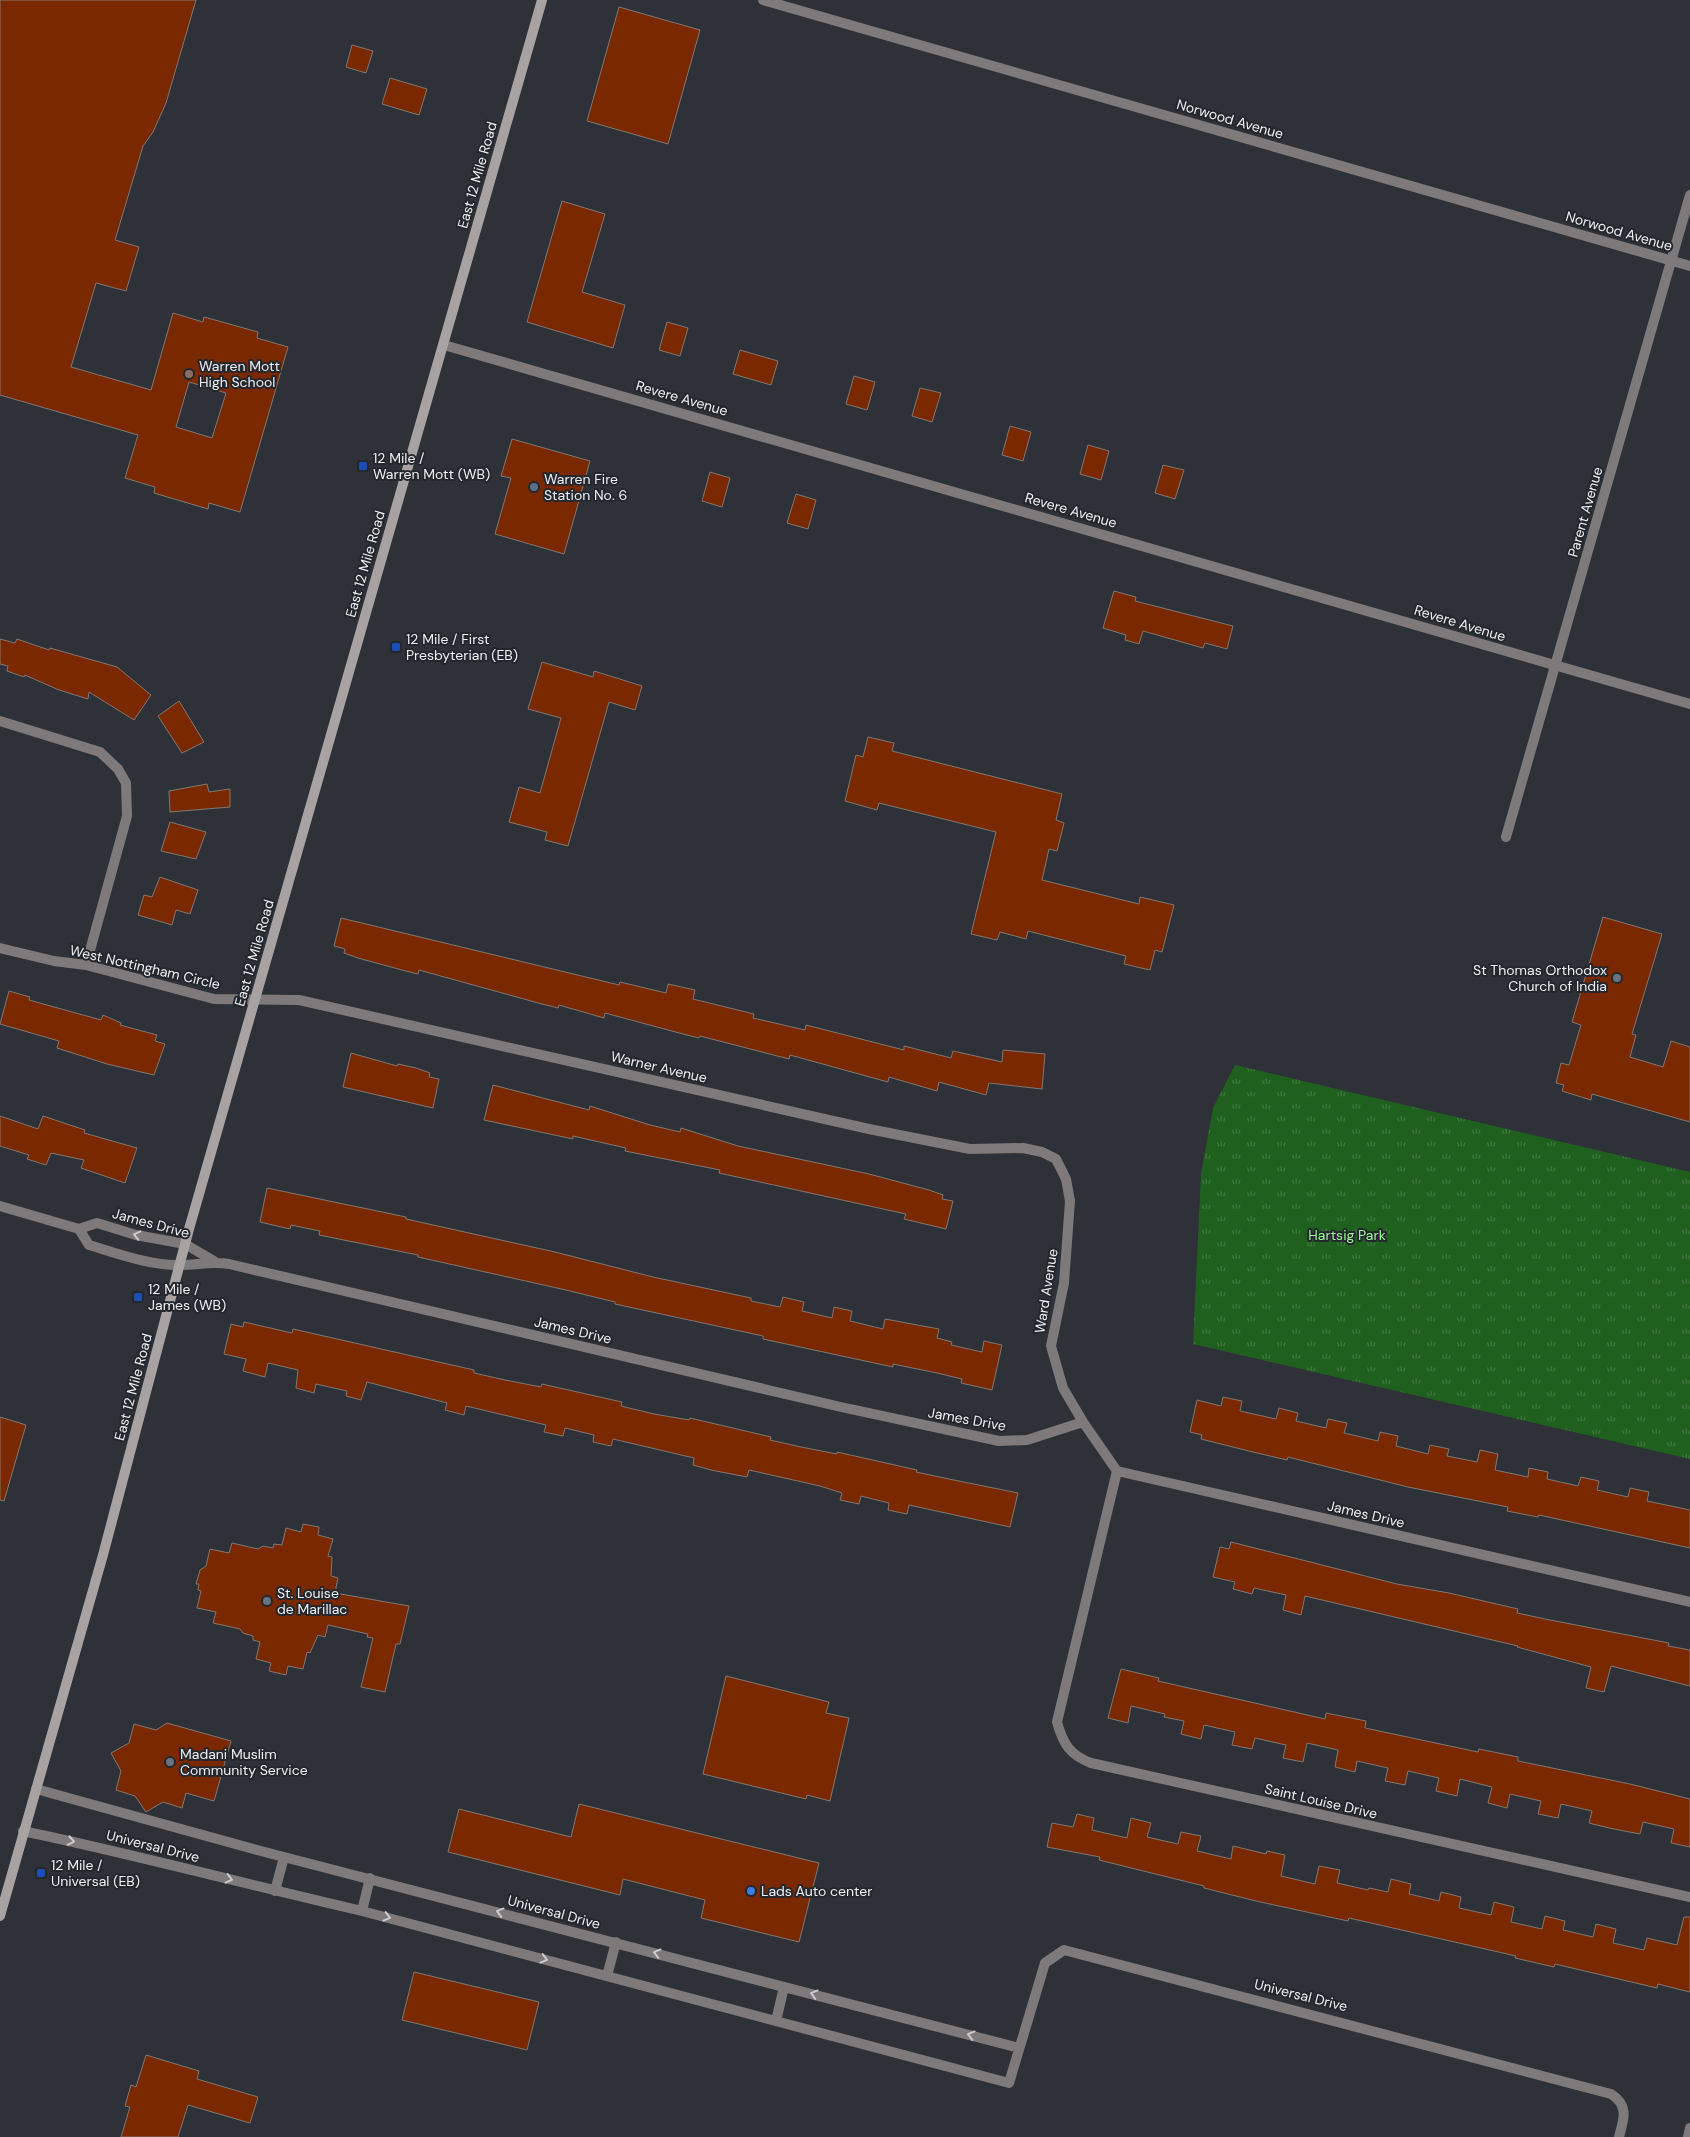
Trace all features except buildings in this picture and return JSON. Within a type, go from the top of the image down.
[{"type":"main road","name":"East 12 Mile Road","points":[[0,1916],[103,1555],[185,1244],[542,0]]},
{"type":"street","name":"Norwood Avenue","points":[[762,0],[1690,266]]},
{"type":"street","name":"Parent Avenue","points":[[1506,837],[1690,195]]},
{"type":"street","name":"Revere Avenue","points":[[444,345],[1690,704]]},
{"type":"street","points":[[0,721],[100,752],[118,769],[126,783],[128,816],[86,965]]},
{"type":"street","name":"West Nottingham Circle","points":[[0,948],[54,961],[86,965],[214,999],[255,1000]]},
{"type":"street","name":"Warner Avenue","points":[[255,1000],[299,1000],[869,1129],[970,1149],[1024,1148],[1042,1152],[1056,1160]]},
{"type":"street","name":"Ward Avenue","points":[[1056,1160],[1066,1179],[1070,1201],[1064,1283],[1051,1346],[1063,1388],[1083,1422]]},
{"type":"street","name":"James Drive","points":[[0,1206],[79,1229],[97,1223],[136,1235],[185,1244],[214,1261],[999,1442],[1027,1440],[1083,1422]]},
{"type":"street","name":"James Drive","points":[[79,1229],[89,1245],[130,1257],[179,1266],[214,1261]]},
{"type":"street","points":[[1083,1422],[1117,1471]]},
{"type":"street","name":"James Drive","points":[[1117,1471],[1690,1602]]},
{"type":"street","name":"Saint Louise Drive","points":[[1117,1471],[1057,1722],[1067,1749],[1077,1757],[1100,1766],[1690,1897]]},
{"type":"street","name":"Universal Drive","points":[[36,1789],[284,1857],[1018,2048]]},
{"type":"street","name":"Universal Drive","points":[[24,1831],[104,1847],[275,1891],[362,1911],[1008,2083],[1045,1963],[1064,1950],[1611,2094],[1622,2104],[1625,2114],[1618,2137]]},
{"type":"street","points":[[275,1891],[284,1857]]},
{"type":"street","points":[[362,1911],[370,1878]]},
{"type":"street","name":"Universal Drive","points":[[607,1976],[616,1942]]},
{"type":"street","points":[[776,2021],[784,1986]]},
{"type":"street","points":[[1688,2137],[1690,2128]]},
{"type":"green space","name":"Hartsig Park","points":[[1235,1065],[1690,1172],[1690,1459],[1193,1344],[1201,1174],[1213,1108]]},
{"type":"place","name":"Warren Mott High School","points":[[189,374]]},
{"type":"place","name":"12 Mile / Warren Mott (WB)","points":[[363,466]]},
{"type":"place","name":"Warren Fire Station No. 6","points":[[534,487]]},
{"type":"place","name":"12 Mile / First Presbyterian (EB)","points":[[396,647]]},
{"type":"place","name":"St Thomas Orthodox Church of India","points":[[1617,978]]},
{"type":"place","name":"12 Mile / James (WB)","points":[[138,1297]]},
{"type":"place","name":"St. Louise de Marillac","points":[[267,1601]]},
{"type":"place","name":"Madani Muslim Community Service","points":[[170,1762]]},
{"type":"place","name":"12 Mile / Universal (EB)","points":[[41,1873]]},
{"type":"place","name":"Lads Auto center","points":[[751,1891]]}]
